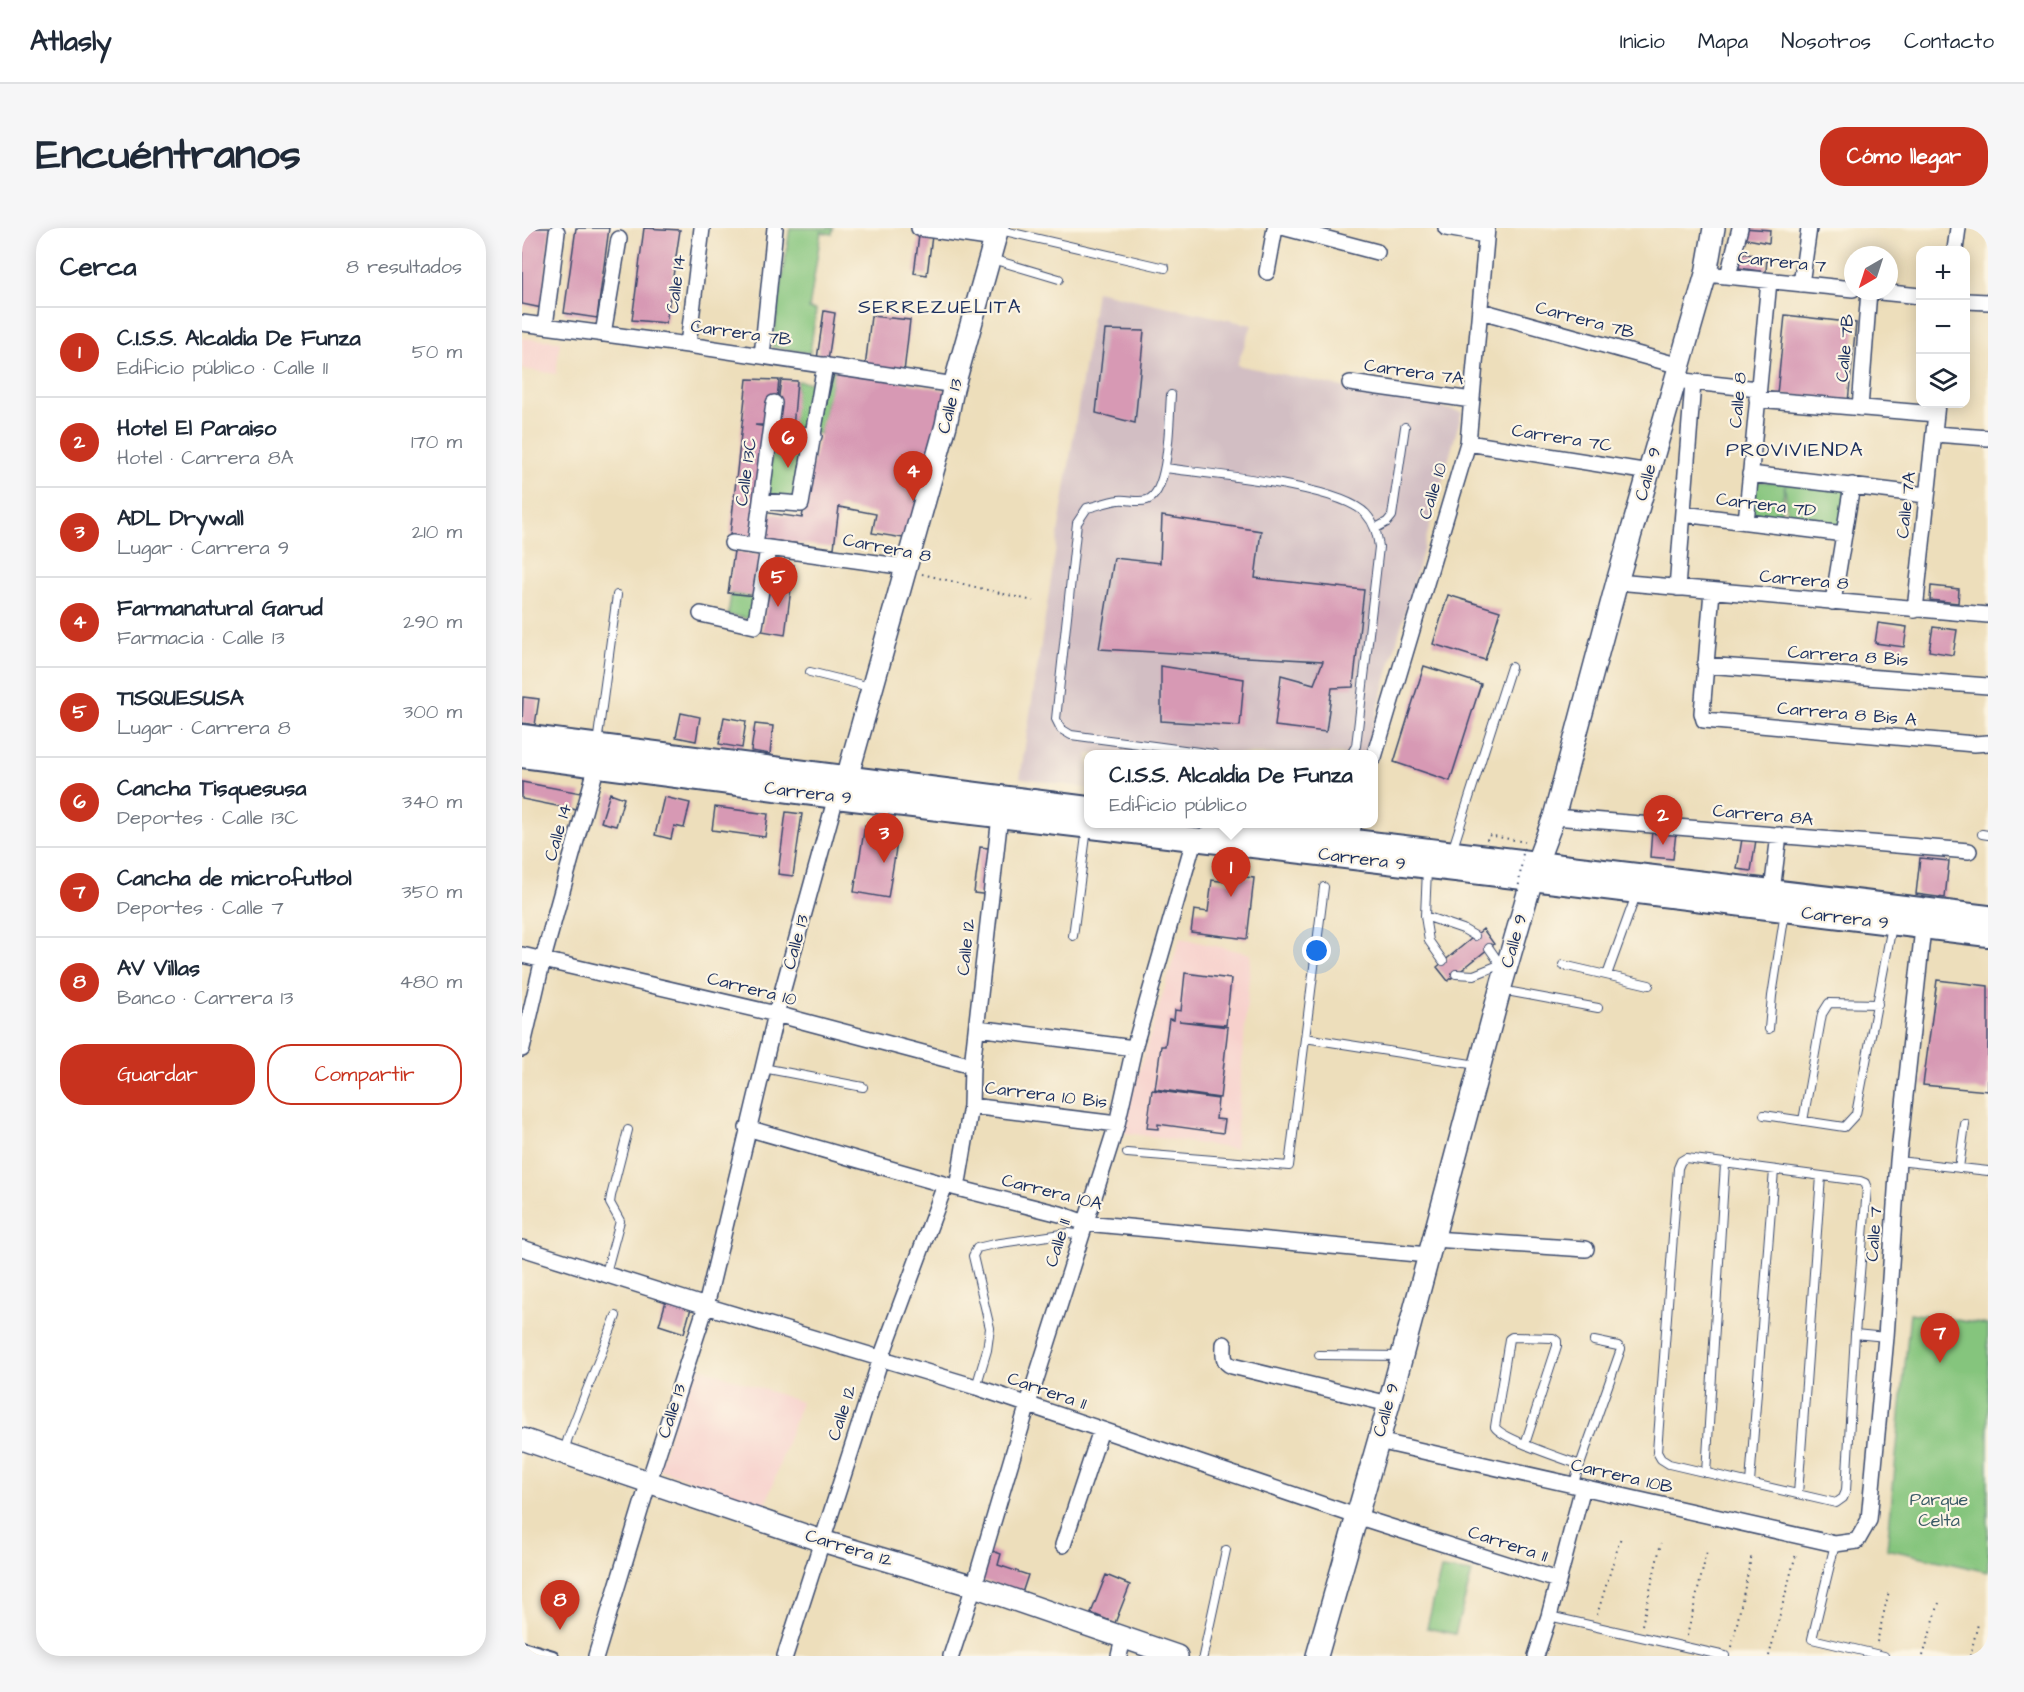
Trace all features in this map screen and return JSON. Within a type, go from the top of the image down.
[{"type":"main road","name":"Calle 9","points":[[1317,1656],[1402,1356],[1500,990],[1504,963],[1528,869],[1554,817],[1649,472],[1683,376],[1707,274],[1714,228]]},
{"type":"main road","name":"Calle 13","points":[[841,788],[872,688],[946,425],[995,239]]},
{"type":"main road","name":"Carrera 9","points":[[522,736],[597,755],[841,788],[1084,817]]},
{"type":"main road","name":"Carrera 9","points":[[522,756],[597,755]]},
{"type":"main road","name":"Carrera 9","points":[[841,788],[1000,816],[1084,817]]},
{"type":"main road","name":"Carrera 9","points":[[1139,828],[1194,840],[1427,867],[1528,869],[1773,891],[1988,917]]},
{"type":"main road","name":"Carrera 9","points":[[1287,828],[1351,832],[1637,892],[1988,935]]},
{"type":"main road","name":"Carrera 12","points":[[522,1439],[822,1541],[974,1586],[1121,1647],[1177,1656]]},
{"type":"street","name":"Calle 14","points":[[688,345],[702,228]]},
{"type":"street","points":[[762,356],[776,228]]},
{"type":"street","points":[[919,228],[995,239]]},
{"type":"street","points":[[1267,272],[1275,228]]},
{"type":"street","points":[[1286,228],[1377,252]]},
{"type":"street","points":[[1446,228],[1487,231]]},
{"type":"street","points":[[1728,276],[1740,228]]},
{"type":"street","points":[[1801,284],[1809,228]]},
{"type":"street","points":[[1956,246],[1958,228]]},
{"type":"street","name":"Calle 10","points":[[1376,750],[1468,443],[1487,231]]},
{"type":"street","points":[[545,326],[557,232]]},
{"type":"street","points":[[603,334],[619,239]]},
{"type":"street","name":"Carrera 7","points":[[1707,274],[1844,288]]},
{"type":"street","name":"Calle 8","points":[[1746,522],[1769,280]]},
{"type":"street","points":[[1898,294],[1916,296]]},
{"type":"street","name":"Calle 7B","points":[[1860,408],[1869,300]]},
{"type":"street","points":[[1970,301],[1988,302]]},
{"type":"street","name":"Carrera 7B","points":[[1480,311],[1683,376],[1758,394],[1860,408],[1937,409]]},
{"type":"street","name":"Carrera 7B","points":[[522,323],[955,385]]},
{"type":"street","points":[[761,501],[801,504],[825,365]]},
{"type":"street","points":[[1677,588],[1683,514],[1683,376]]},
{"type":"street","name":"Carrera 7A","points":[[1350,382],[1472,400]]},
{"type":"street","name":"Calle 13C","points":[[701,614],[755,626],[762,547],[761,501],[774,404]]},
{"type":"street","name":"Calle 7A","points":[[1915,610],[1937,409]]},
{"type":"street","points":[[771,431],[814,436]]},
{"type":"street","points":[[1935,434],[1988,438]]},
{"type":"street","name":"Carrera 7C","points":[[1468,443],[1649,472]]},
{"type":"street","points":[[1750,474],[1926,495]]},
{"type":"street","points":[[1833,602],[1852,485]]},
{"type":"street","name":"Carrera 7D","points":[[1683,514],[1844,534]]},
{"type":"street","name":"Carrera 8","points":[[732,543],[906,567]]},
{"type":"street","name":"Carrera 8","points":[[1617,582],[1988,615]]},
{"type":"street","points":[[1706,665],[1712,591]]},
{"type":"street","name":"Carrera 8 Bis","points":[[1706,665],[1988,686]]},
{"type":"street","name":"Carrera 8 Bis A","points":[[1706,665],[1702,712],[1704,720],[1963,743],[1988,743]]},
{"type":"street","name":"Calle 14","points":[[522,1049],[543,959],[597,755]]},
{"type":"street","name":"Calle 13","points":[[596,1656],[705,1306],[776,1014],[841,788]]},
{"type":"street","name":"Calle 12","points":[[785,1656],[881,1358],[951,1187],[971,1106],[972,1066],[1000,816]]},
{"type":"street","name":"Carrera 8A","points":[[1554,817],[1969,851]]},
{"type":"street","points":[[1773,891],[1779,836]]},
{"type":"street","name":"Calle 11","points":[[951,1656],[1117,1124],[1134,1048],[1194,840]]},
{"type":"street","name":"Calle 7","points":[[1857,1541],[1869,1520],[1886,1337],[1898,1161],[1923,928]]},
{"type":"street","name":"Carrera 10","points":[[522,955],[776,1014],[972,1066]]},
{"type":"street","points":[[977,1028],[1134,1048]]},
{"type":"street","name":"Carrera 10 Bis","points":[[971,1106],[1117,1124]]},
{"type":"street","name":"Carrera 10A","points":[[747,1128],[951,1187],[1060,1214],[1083,1229],[1431,1247],[1586,1250]]},
{"type":"street","name":"Carrera 11","points":[[522,1248],[705,1306],[976,1387],[1356,1516],[1557,1580]]},
{"type":"street","points":[[1224,1344],[1224,1359],[1232,1366],[1389,1404]]},
{"type":"street","points":[[1063,1545],[1101,1431]]},
{"type":"street","name":"Carrera 10B","points":[[1378,1441],[1834,1544],[1857,1541]]},
{"type":"street","points":[[1536,1656],[1549,1616],[1578,1486]]},
{"type":"street","points":[[522,1647],[553,1656]]},
{"type":"lane","points":[[995,239],[1165,268]]},
{"type":"lane","points":[[995,239],[1059,279]]},
{"type":"lane","points":[[1171,395],[1165,468],[1152,498],[1144,502],[1118,500],[1087,508],[1077,523],[1056,719],[1061,729],[1071,735],[1184,750]]},
{"type":"lane","points":[[1376,528],[1392,516],[1405,427]]},
{"type":"lane","points":[[1165,468],[1292,486],[1342,499],[1365,512],[1376,528],[1379,547],[1354,750]]},
{"type":"lane","points":[[597,755],[617,595]]},
{"type":"lane","points":[[1451,852],[1511,667]]},
{"type":"lane","points":[[810,672],[872,688]]},
{"type":"lane","points":[[1073,936],[1087,828]]},
{"type":"lane","points":[[1427,867],[1425,916],[1429,941],[1443,961]]},
{"type":"lane","points":[[1127,1153],[1289,1166],[1324,887]]},
{"type":"lane","points":[[1608,975],[1637,892]]},
{"type":"lane","points":[[1769,1029],[1785,910]]},
{"type":"lane","points":[[1425,916],[1464,929],[1475,936]]},
{"type":"lane","points":[[1764,1115],[1844,1127],[1857,1114],[1892,924]]},
{"type":"lane","points":[[1456,974],[1474,975],[1504,963],[1489,948]]},
{"type":"lane","points":[[1563,965],[1649,985]]},
{"type":"lane","points":[[1500,990],[1598,1008]]},
{"type":"lane","points":[[1803,1121],[1824,1007],[1829,1004],[1878,1004]]},
{"type":"lane","points":[[1305,1038],[1479,1065]]},
{"type":"lane","points":[[763,1068],[863,1087]]},
{"type":"lane","points":[[1959,1168],[1965,1124]]},
{"type":"lane","points":[[606,1273],[620,1221],[610,1203],[611,1196],[628,1130]]},
{"type":"lane","points":[[1686,1158],[1725,1164],[1860,1181],[1865,1183],[1867,1188],[1855,1334],[1846,1491],[1836,1503],[1669,1464],[1661,1459],[1657,1452],[1678,1168],[1681,1161],[1686,1158]]},
{"type":"lane","points":[[1898,1161],[1988,1171]]},
{"type":"lane","points":[[1706,1473],[1725,1164]]},
{"type":"lane","points":[[1750,1483],[1773,1170]]},
{"type":"lane","points":[[1798,1494],[1821,1176]]},
{"type":"lane","points":[[976,1387],[987,1350],[990,1328],[973,1256],[977,1248],[1083,1229]]},
{"type":"lane","points":[[564,1453],[616,1316]]},
{"type":"lane","points":[[1855,1334],[1886,1337]]},
{"type":"lane","points":[[1526,1444],[1557,1346],[1557,1341],[1553,1338],[1512,1336],[1508,1342],[1495,1428],[1499,1434],[1580,1465]]},
{"type":"lane","points":[[1578,1486],[1580,1465],[1621,1349],[1618,1346],[1594,1341]]},
{"type":"lane","points":[[1319,1355],[1402,1356]]},
{"type":"lane","points":[[1834,1544],[1812,1639],[1884,1656]]},
{"type":"lane","points":[[1203,1656],[1226,1550]]},
{"type":"lane","points":[[1549,1616],[1725,1656]]},
{"type":"path","name":"Carrera 8","points":[[906,567],[1033,601]]},
{"type":"path","points":[[1594,1626],[1621,1537]]},
{"type":"path","points":[[1639,1637],[1660,1543]]},
{"type":"path","points":[[1684,1647],[1707,1552]]},
{"type":"path","points":[[1730,1656],[1752,1554]]},
{"type":"path","points":[[1769,1656],[1796,1554]]},
{"type":"path","points":[[1874,1654],[1889,1591]]},
{"type":"path","points":[[1923,1656],[1939,1603]]},
{"type":"path","points":[[1970,1656],[1978,1624]]},
{"type":"shaded area","points":[[1096,291],[1252,325],[1237,365],[1462,412],[1366,750],[1084,750],[1084,787],[1020,778]]},
{"type":"shaded area","points":[[522,338],[560,341],[556,374],[522,369]]},
{"type":"shaded area","points":[[1180,938],[1251,954],[1235,1149],[1120,1132]]},
{"type":"shaded area","points":[[693,1365],[801,1402],[765,1507],[658,1469]]},
{"type":"green space","points":[[790,228],[833,228],[832,234],[821,232],[809,309],[816,310],[810,353],[772,347]]},
{"type":"green space","points":[[815,365],[835,369],[820,434],[791,429],[797,381],[812,383]]},
{"type":"green space","points":[[775,435],[809,440],[800,500],[766,496]]},
{"type":"green space","points":[[1750,481],[1852,485],[1844,534],[1787,527],[1785,484],[1779,526],[1746,522]]},
{"type":"green space","points":[[731,594],[754,598],[751,619],[728,615]]},
{"type":"green space","name":"Parque Celta","points":[[1910,1313],[1988,1325],[1988,1572],[1887,1549]]},
{"type":"green space","points":[[1441,1569],[1472,1573],[1455,1634],[1427,1628]]},
{"type":"building","points":[[522,228],[550,228],[542,308],[522,304]]},
{"type":"building","points":[[576,228],[609,228],[597,318],[564,313]]},
{"type":"building","points":[[644,228],[680,230],[666,323],[632,320]]},
{"type":"building","points":[[920,228],[933,228],[927,275],[914,273]]},
{"type":"building","points":[[1743,228],[1770,230],[1769,243],[1741,238]]},
{"type":"building","points":[[1741,253],[1767,257],[1766,272],[1739,268]]},
{"type":"building","points":[[824,311],[835,313],[828,361],[817,359]]},
{"type":"building","points":[[1785,315],[1856,323],[1848,402],[1777,394]]},
{"type":"building","points":[[871,316],[910,320],[904,372],[865,368]]},
{"type":"building","points":[[1105,330],[1144,331],[1135,423],[1096,413]]},
{"type":"building","points":[[835,369],[951,391],[909,539],[872,533],[876,514],[839,507],[834,548],[760,539],[763,512],[802,518]]},
{"type":"building","points":[[747,379],[779,380],[777,398],[767,425],[755,425],[767,427],[753,538],[730,535]]},
{"type":"building","points":[[781,380],[797,381],[793,429],[775,426]]},
{"type":"building","points":[[1162,516],[1261,531],[1255,578],[1364,590],[1353,687],[1332,688],[1326,732],[1275,726],[1281,675],[1314,684],[1323,661],[1099,649],[1114,558],[1160,563]]},
{"type":"building","points":[[734,551],[761,555],[756,596],[728,593]]},
{"type":"building","points":[[773,562],[794,565],[785,635],[762,631]]},
{"type":"building","points":[[1931,586],[1959,589],[1958,603],[1930,600]]},
{"type":"building","points":[[1448,595],[1500,611],[1485,660],[1433,644]]},
{"type":"building","points":[[1878,623],[1907,627],[1904,647],[1875,643]]},
{"type":"building","points":[[1933,627],[1957,630],[1953,655],[1929,651]]},
{"type":"building","points":[[1161,666],[1244,679],[1240,726],[1161,721]]},
{"type":"building","points":[[1424,666],[1481,684],[1450,781],[1394,762]]},
{"type":"building","points":[[523,697],[539,699],[535,725],[522,723]]},
{"type":"building","points":[[681,713],[700,717],[696,741],[676,737]]},
{"type":"building","points":[[724,717],[746,721],[742,748],[719,744]]},
{"type":"building","points":[[755,724],[773,726],[770,754],[751,751]]},
{"type":"building","points":[[522,782],[581,793],[577,810],[522,799]]},
{"type":"building","points":[[610,793],[624,798],[616,826],[601,822]]},
{"type":"building","points":[[664,797],[690,803],[684,828],[674,826],[671,839],[655,835]]},
{"type":"building","points":[[715,807],[768,814],[765,837],[712,830]]},
{"type":"building","points":[[786,812],[802,814],[793,876],[778,874]]},
{"type":"building","points":[[865,825],[899,830],[888,898],[854,892]]},
{"type":"building","points":[[1652,830],[1676,832],[1673,859],[1650,857]]},
{"type":"building","points":[[1742,839],[1756,840],[1751,871],[1737,869]]},
{"type":"building","points":[[980,847],[996,849],[990,895],[974,893]]},
{"type":"building","points":[[1920,858],[1949,861],[1945,898],[1916,894]]},
{"type":"building","points":[[1236,876],[1254,878],[1247,939],[1191,932],[1194,910],[1208,912],[1212,880],[1235,883]]},
{"type":"building","points":[[1483,929],[1494,944],[1448,981],[1437,967]]},
{"type":"building","points":[[1185,973],[1231,979],[1226,1025],[1179,1021],[1228,1027],[1220,1098],[1155,1089],[1161,1046],[1165,1046],[1169,1019],[1174,1020],[1175,1010],[1181,1011]]},
{"type":"building","points":[[1937,980],[1988,986],[1988,1091],[1923,1085]]},
{"type":"building","points":[[1152,1090],[1218,1099],[1216,1119],[1225,1120],[1223,1133],[1158,1124],[1158,1129],[1147,1128]]},
{"type":"building","points":[[666,1301],[691,1308],[684,1333],[659,1325]]},
{"type":"building","points":[[990,1550],[1001,1554],[998,1565],[1028,1575],[1022,1593],[981,1580]]},
{"type":"building","points":[[1106,1575],[1130,1585],[1115,1623],[1091,1613]]},
{"type":"place","name":"Cancha Tisquesusa","points":[[788,468]]},
{"type":"place","name":"Farmanatural Garud","points":[[913,501]]},
{"type":"place","name":"TISQUESUSA","points":[[778,607]]},
{"type":"place","name":"Hotel El Paraiso","points":[[1663,845]]},
{"type":"place","name":"ADL Drywall","points":[[884,863]]},
{"type":"place","name":"C.I.S.S. Alcaldia De Funza","points":[[1231,897]]},
{"type":"place","name":"Cancha de microfutbol","points":[[1940,1363]]},
{"type":"place","name":"AV Villas","points":[[560,1630]]},
{"type":"district","name":"SERREZUELITA","points":[[940,307]]},
{"type":"district","name":"PROVIVIENDA","points":[[1795,450]]}]
